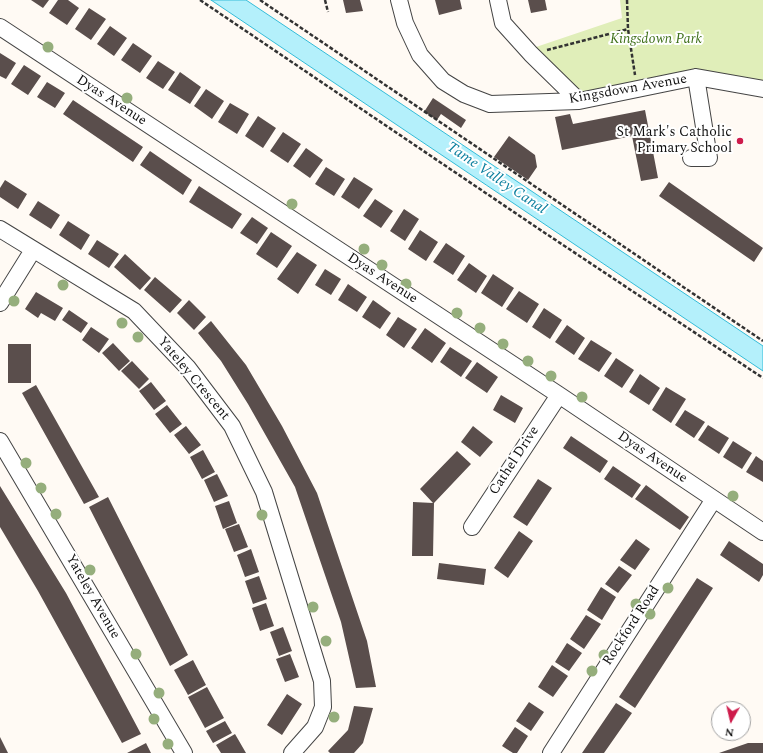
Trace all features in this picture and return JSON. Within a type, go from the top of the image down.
[{"type":"street","name":"Kingsdown Avenue","points":[[400,0],[405,23],[420,55],[443,82],[464,94],[490,104],[579,101],[696,77],[763,89]]},
{"type":"street","points":[[498,0],[504,23],[531,54],[579,101]]},
{"type":"street","name":"Dyas Avenue","points":[[0,27],[559,395],[763,532]]},
{"type":"street","name":"Kingsdown Avenue","points":[[691,158],[710,158],[696,77]]},
{"type":"street","name":"Yateley Crescent","points":[[0,229],[134,311],[188,368],[232,426],[264,492],[322,681],[323,707],[315,727],[292,753]]},
{"type":"street","points":[[0,303],[33,250]]},
{"type":"street","name":"Cathel Drive","points":[[472,527],[559,395]]},
{"type":"street","name":"Yateley Avenue","points":[[0,441],[184,753]]},
{"type":"street","name":"Rockford Road","points":[[551,753],[714,499]]},
{"type":"path","points":[[200,0],[545,234],[763,378]]},
{"type":"path","points":[[260,0],[763,341]]},
{"type":"path","points":[[325,0],[328,12]]},
{"type":"path","points":[[627,0],[628,30],[638,89]]},
{"type":"path","points":[[531,54],[628,30]]},
{"type":"green space","name":"Kingsdown Park","points":[[620,0],[763,0],[763,84],[696,72],[579,95],[536,47],[622,18]]},
{"type":"water","name":"Tame Valley Canal","points":[[211,0],[246,0],[763,346],[763,371]]},
{"type":"building","points":[[31,0],[49,0],[43,8]]},
{"type":"building","points":[[58,0],[68,0],[79,8],[67,25],[49,13]]},
{"type":"building","points":[[343,0],[360,0],[363,11],[346,13]]},
{"type":"building","points":[[435,0],[460,0],[462,9],[439,15]]},
{"type":"building","points":[[528,0],[545,0],[547,10],[531,13]]},
{"type":"building","points":[[89,8],[106,19],[91,40],[75,29]]},
{"type":"building","points":[[110,26],[127,38],[114,56],[97,44]]},
{"type":"building","points":[[133,43],[152,56],[140,73],[121,60]]},
{"type":"building","points":[[0,53],[16,63],[6,79],[0,76]]},
{"type":"building","points":[[158,61],[175,72],[163,89],[146,78]]},
{"type":"building","points":[[24,65],[41,76],[28,95],[11,84]]},
{"type":"building","points":[[180,72],[201,87],[190,104],[168,90]]},
{"type":"building","points":[[47,82],[65,93],[55,108],[37,97]]},
{"type":"building","points":[[206,89],[224,101],[212,119],[194,106]]},
{"type":"building","points":[[433,98],[466,120],[461,128],[441,114],[437,120],[424,112]]},
{"type":"building","points":[[73,100],[143,147],[133,162],[63,114]]},
{"type":"building","points":[[230,103],[249,114],[237,134],[218,122]]},
{"type":"building","points":[[645,110],[658,178],[641,181],[632,136],[562,150],[555,117],[570,114],[573,124]]},
{"type":"building","points":[[258,116],[276,128],[263,148],[245,136]]},
{"type":"building","points":[[283,132],[301,144],[288,163],[270,151]]},
{"type":"building","points":[[509,136],[535,155],[537,167],[528,180],[494,157]]},
{"type":"building","points":[[306,148],[323,160],[310,178],[293,166]]},
{"type":"building","points":[[150,151],[192,180],[183,195],[140,165]]},
{"type":"building","points":[[326,167],[345,179],[334,196],[315,184]]},
{"type":"building","points":[[354,177],[373,189],[359,209],[341,197]]},
{"type":"building","points":[[5,180],[27,194],[18,209],[0,197],[0,188]]},
{"type":"building","points":[[669,182],[763,248],[754,262],[659,196]]},
{"type":"building","points":[[199,186],[242,214],[232,229],[189,202]]},
{"type":"building","points":[[375,199],[393,211],[381,228],[363,216]]},
{"type":"building","points":[[38,201],[60,215],[51,229],[29,215]]},
{"type":"building","points":[[404,209],[419,219],[405,241],[390,231]]},
{"type":"building","points":[[252,217],[268,228],[257,244],[240,233]]},
{"type":"building","points":[[68,221],[90,235],[81,250],[59,235]]},
{"type":"building","points":[[420,230],[438,242],[426,261],[408,249]]},
{"type":"building","points":[[271,232],[292,246],[277,268],[256,254]]},
{"type":"building","points":[[97,240],[119,254],[109,268],[88,254]]},
{"type":"building","points":[[446,243],[465,256],[453,275],[433,262]]},
{"type":"building","points":[[297,252],[317,265],[298,294],[277,279]]},
{"type":"building","points":[[125,254],[151,278],[140,290],[114,267]]},
{"type":"building","points":[[469,263],[487,276],[476,293],[457,280]]},
{"type":"building","points":[[325,269],[341,279],[331,295],[315,285]]},
{"type":"building","points":[[493,274],[514,288],[502,307],[481,293]]},
{"type":"building","points":[[155,277],[182,300],[170,313],[144,290]]},
{"type":"building","points":[[348,284],[367,297],[357,312],[338,300]]},
{"type":"building","points":[[519,291],[539,304],[527,323],[506,309]]},
{"type":"building","points":[[36,292],[63,308],[55,321],[41,313],[38,318],[25,309]]},
{"type":"building","points":[[189,300],[206,317],[194,330],[177,313]]},
{"type":"building","points":[[373,300],[391,313],[380,329],[362,317]]},
{"type":"building","points":[[544,308],[562,320],[550,339],[532,327]]},
{"type":"building","points":[[69,310],[88,323],[81,333],[62,320]]},
{"type":"building","points":[[398,317],[417,329],[404,348],[386,335]]},
{"type":"building","points":[[211,321],[246,365],[282,426],[317,493],[367,641],[376,687],[356,688],[341,622],[295,487],[248,404],[221,361],[198,333]]},
{"type":"building","points":[[567,325],[585,338],[574,355],[555,342]]},
{"type":"building","points":[[91,327],[109,339],[99,353],[82,340]]},
{"type":"building","points":[[425,328],[446,343],[432,363],[411,348]]},
{"type":"building","points":[[591,340],[612,353],[599,372],[578,359]]},
{"type":"building","points":[[113,343],[130,361],[119,371],[102,353]]},
{"type":"building","points":[[8,344],[31,344],[31,383],[8,383]]},
{"type":"building","points":[[450,347],[472,361],[461,377],[440,362]]},
{"type":"building","points":[[616,358],[634,370],[622,388],[604,376]]},
{"type":"building","points":[[132,361],[149,379],[139,389],[121,371]]},
{"type":"building","points":[[477,362],[498,377],[487,393],[465,378]]},
{"type":"building","points":[[640,374],[660,388],[649,405],[629,392]]},
{"type":"building","points":[[151,382],[166,401],[154,410],[139,391]]},
{"type":"building","points":[[36,385],[99,497],[84,504],[22,393]]},
{"type":"building","points":[[666,387],[686,399],[671,423],[652,410]]},
{"type":"building","points":[[501,395],[523,408],[515,423],[493,410]]},
{"type":"building","points":[[167,405],[182,424],[170,433],[155,414]]},
{"type":"building","points":[[685,410],[705,422],[694,438],[675,425]]},
{"type":"building","points":[[708,425],[729,438],[719,454],[698,440]]},
{"type":"building","points":[[186,426],[201,445],[189,454],[174,435]]},
{"type":"building","points":[[473,426],[493,442],[480,457],[461,442]]},
{"type":"building","points":[[571,436],[608,461],[600,473],[563,448]]},
{"type":"building","points":[[733,441],[752,453],[742,469],[723,457]]},
{"type":"building","points":[[203,450],[215,472],[202,479],[190,457]]},
{"type":"building","points":[[457,451],[471,464],[434,503],[433,556],[412,556],[413,502],[433,503],[420,489]]},
{"type":"building","points":[[756,456],[763,461],[763,482],[746,472]]},
{"type":"building","points":[[613,466],[641,485],[632,498],[604,479]]},
{"type":"building","points":[[217,474],[228,496],[214,502],[204,480]]},
{"type":"building","points":[[538,479],[552,488],[527,526],[513,517]]},
{"type":"building","points":[[646,485],[689,517],[680,530],[635,499]]},
{"type":"building","points":[[0,486],[66,593],[141,734],[122,743],[38,591],[0,527]]},
{"type":"building","points":[[108,497],[188,655],[170,666],[89,507]]},
{"type":"building","points":[[229,501],[237,523],[223,529],[215,506]]},
{"type":"building","points":[[239,524],[248,547],[234,552],[225,529]]},
{"type":"building","points":[[519,531],[533,541],[508,578],[494,568]]},
{"type":"building","points":[[636,539],[650,549],[635,570],[620,560]]},
{"type":"building","points":[[729,541],[763,564],[763,575],[759,582],[720,555]]},
{"type":"building","points":[[251,549],[259,572],[245,577],[237,555]]},
{"type":"building","points":[[439,563],[486,569],[484,585],[437,579]]},
{"type":"building","points":[[619,566],[632,575],[618,593],[605,584]]},
{"type":"building","points":[[259,576],[267,599],[253,604],[245,581]]},
{"type":"building","points":[[697,578],[713,588],[635,708],[619,697]]},
{"type":"building","points":[[601,587],[616,597],[602,620],[587,610]]},
{"type":"building","points":[[266,603],[274,626],[260,631],[252,608]]},
{"type":"building","points":[[586,615],[601,624],[584,649],[570,639]]},
{"type":"building","points":[[283,627],[292,651],[279,656],[270,632]]},
{"type":"building","points":[[567,643],[582,653],[569,671],[555,662]]},
{"type":"building","points":[[290,654],[299,677],[285,682],[276,659]]},
{"type":"building","points":[[193,660],[206,685],[188,695],[174,670]]},
{"type":"building","points":[[552,665],[568,676],[553,697],[538,687]]},
{"type":"building","points":[[207,687],[224,718],[205,728],[188,697]]},
{"type":"building","points":[[287,694],[302,704],[282,735],[267,725]]},
{"type":"building","points":[[529,702],[544,712],[531,731],[516,721]]},
{"type":"building","points":[[616,703],[632,713],[604,753],[582,753]]},
{"type":"building","points":[[354,706],[373,708],[363,743],[354,753],[330,753],[328,751],[348,730]]},
{"type":"building","points":[[225,721],[232,733],[213,743],[206,731]]},
{"type":"building","points":[[515,727],[528,736],[517,753],[513,753],[502,746]]},
{"type":"building","points":[[235,734],[246,753],[221,753],[216,745]]},
{"type":"building","points":[[0,737],[8,753],[0,753]]},
{"type":"building","points":[[146,743],[151,753],[127,753]]},
{"type":"building","points":[[748,743],[763,743],[763,753],[719,753]]},
{"type":"place","name":"St Mark's Catholic Primary School","points":[[740,141]]}]
